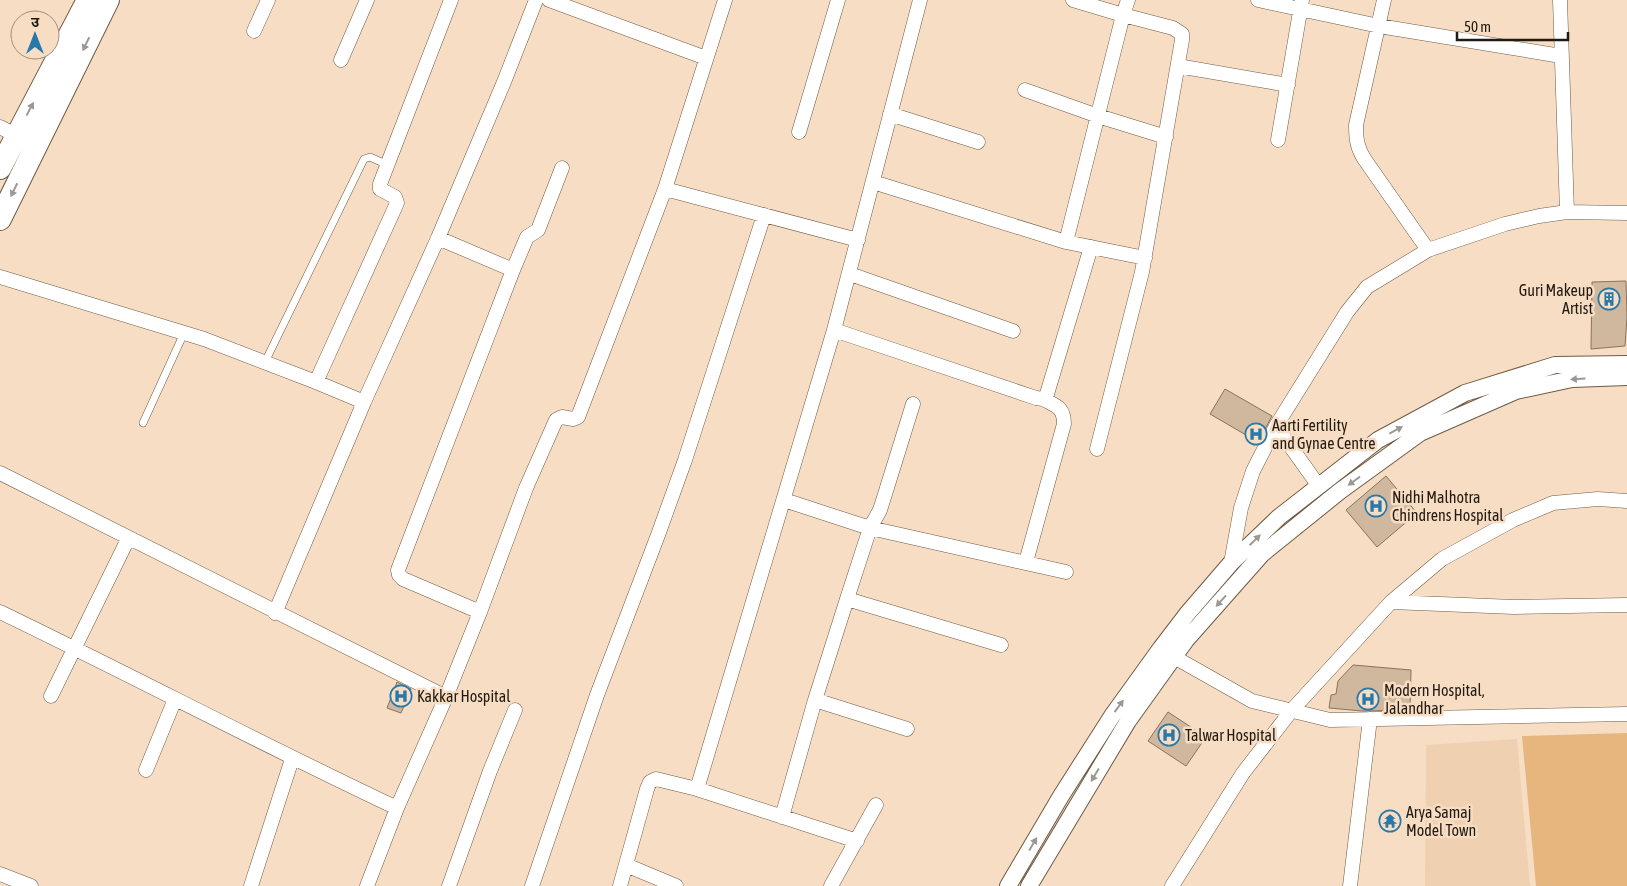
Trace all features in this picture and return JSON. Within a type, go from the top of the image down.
[{"type":"highway","points":[[0,168],[8,131],[88,0]]},
{"type":"highway","points":[[0,219],[108,0]]},
{"type":"street","points":[[254,31],[268,0]]},
{"type":"street","points":[[342,60],[367,0]]},
{"type":"street","points":[[316,382],[397,203],[395,197],[380,189],[380,184],[451,0]]},
{"type":"street","points":[[275,612],[364,402],[438,238],[504,82],[536,0]]},
{"type":"street","points":[[549,0],[706,58]]},
{"type":"street","points":[[367,886],[397,808],[446,697],[480,612],[526,488],[556,420],[562,417],[573,419],[578,417],[665,189],[725,0]]},
{"type":"street","points":[[799,132],[838,0]]},
{"type":"street","points":[[697,789],[850,274],[920,0]]},
{"type":"street","points":[[1073,0],[1173,28],[1182,34],[1145,258],[1097,448]]},
{"type":"street","points":[[1066,242],[1128,0]]},
{"type":"street","points":[[1258,0],[1301,5],[1379,26],[1561,56]]},
{"type":"street","points":[[1384,0],[1356,124],[1357,144],[1365,160],[1428,250]]},
{"type":"street","points":[[1560,0],[1567,212]]},
{"type":"street","points":[[1278,140],[1301,5]]},
{"type":"street","points":[[1178,66],[1288,85]]},
{"type":"street","points":[[1024,90],[1166,137]]},
{"type":"street","points":[[890,114],[978,142]]},
{"type":"street","points":[[480,612],[403,579],[399,575],[398,570],[513,270],[527,237],[538,230],[562,168]]},
{"type":"street","points":[[873,182],[1066,242],[1145,258]]},
{"type":"street","points":[[665,189],[858,240]]},
{"type":"street","points":[[1231,563],[1241,508],[1253,471],[1276,426],[1347,312],[1367,287],[1428,250],[1505,224],[1567,212],[1627,213]]},
{"type":"street","points":[[532,886],[597,694],[685,460],[764,215]]},
{"type":"street","points":[[438,238],[513,270]]},
{"type":"street","points":[[1043,399],[1047,394],[1091,247]]},
{"type":"street","points":[[850,274],[1013,331]]},
{"type":"street","points":[[0,277],[184,333],[265,362],[364,402]]},
{"type":"street","points":[[834,330],[1043,399],[1061,410],[1064,415],[1064,424],[1026,562]]},
{"type":"street","points":[[1008,886],[1061,796],[1112,716],[1188,614],[1231,563],[1279,516],[1378,440],[1465,393],[1555,365],[1627,364]]},
{"type":"street","points":[[1029,886],[1128,721],[1186,640],[1262,554],[1340,491],[1420,433],[1516,391],[1572,379],[1627,377]]},
{"type":"street","points":[[782,816],[815,700],[847,598],[870,528],[880,510],[914,404]]},
{"type":"street","points":[[1276,426],[1318,485]]},
{"type":"street","points":[[0,473],[128,539],[446,697]]},
{"type":"street","points":[[1172,886],[1243,773],[1292,710],[1391,602],[1442,559],[1513,520],[1553,503],[1598,499],[1627,501]]},
{"type":"street","points":[[784,500],[870,528],[1066,572]]},
{"type":"street","points":[[51,696],[128,539]]},
{"type":"street","points":[[847,598],[1001,645]]},
{"type":"street","points":[[1391,602],[1514,607],[1627,605]]},
{"type":"street","points":[[0,612],[75,648],[292,759],[397,808]]},
{"type":"street","points":[[1174,657],[1252,701],[1330,720],[1627,714]]},
{"type":"street","points":[[146,770],[174,699]]},
{"type":"street","points":[[815,700],[907,729]]},
{"type":"street","points":[[448,886],[490,771],[515,710]]},
{"type":"street","points":[[1350,886],[1370,719]]},
{"type":"street","points":[[251,886],[292,759]]},
{"type":"street","points":[[620,886],[650,782],[656,779],[697,789],[857,841]]},
{"type":"street","points":[[831,886],[876,805]]},
{"type":"street","points":[[626,865],[676,886]]},
{"type":"street","points":[[0,874],[31,886]]},
{"type":"lane","points":[[265,362],[364,159],[370,157],[388,164]]},
{"type":"lane","points":[[143,423],[184,333]]},
{"type":"shaded area","points":[[1627,733],[1627,886],[1536,886],[1522,736]]},
{"type":"shaded area","points":[[1517,739],[1530,886],[1425,886],[1426,745]]},
{"type":"building","name":"Guri Makeup Artist","points":[[1626,281],[1627,317],[1625,346],[1591,349],[1592,282]]},
{"type":"building","points":[[1225,389],[1272,416],[1258,442],[1210,414]]},
{"type":"building","points":[[1386,476],[1417,513],[1377,547],[1346,510]]},
{"type":"building","points":[[1353,665],[1411,670],[1410,710],[1362,711],[1329,708],[1331,695],[1336,694],[1338,681]]},
{"type":"building","points":[[397,682],[411,689],[401,713],[387,708]]},
{"type":"building","points":[[1168,712],[1206,737],[1186,766],[1148,741]]},
{"type":"place","name":"Guri Makeup Artist","points":[[1609,299]]},
{"type":"place","name":"Aarti Fertility and Gynae Centre","points":[[1256,434]]},
{"type":"place","name":"Nidhi Malhotra Chindrens Hospital","points":[[1376,506]]},
{"type":"place","name":"Kakkar Hospital","points":[[401,696]]},
{"type":"place","name":"Modern Hospital, Jalandhar","points":[[1368,699]]},
{"type":"place","name":"Talwar Hospital","points":[[1169,735]]},
{"type":"place","name":"Arya Samaj Model Town","points":[[1390,821]]}]
